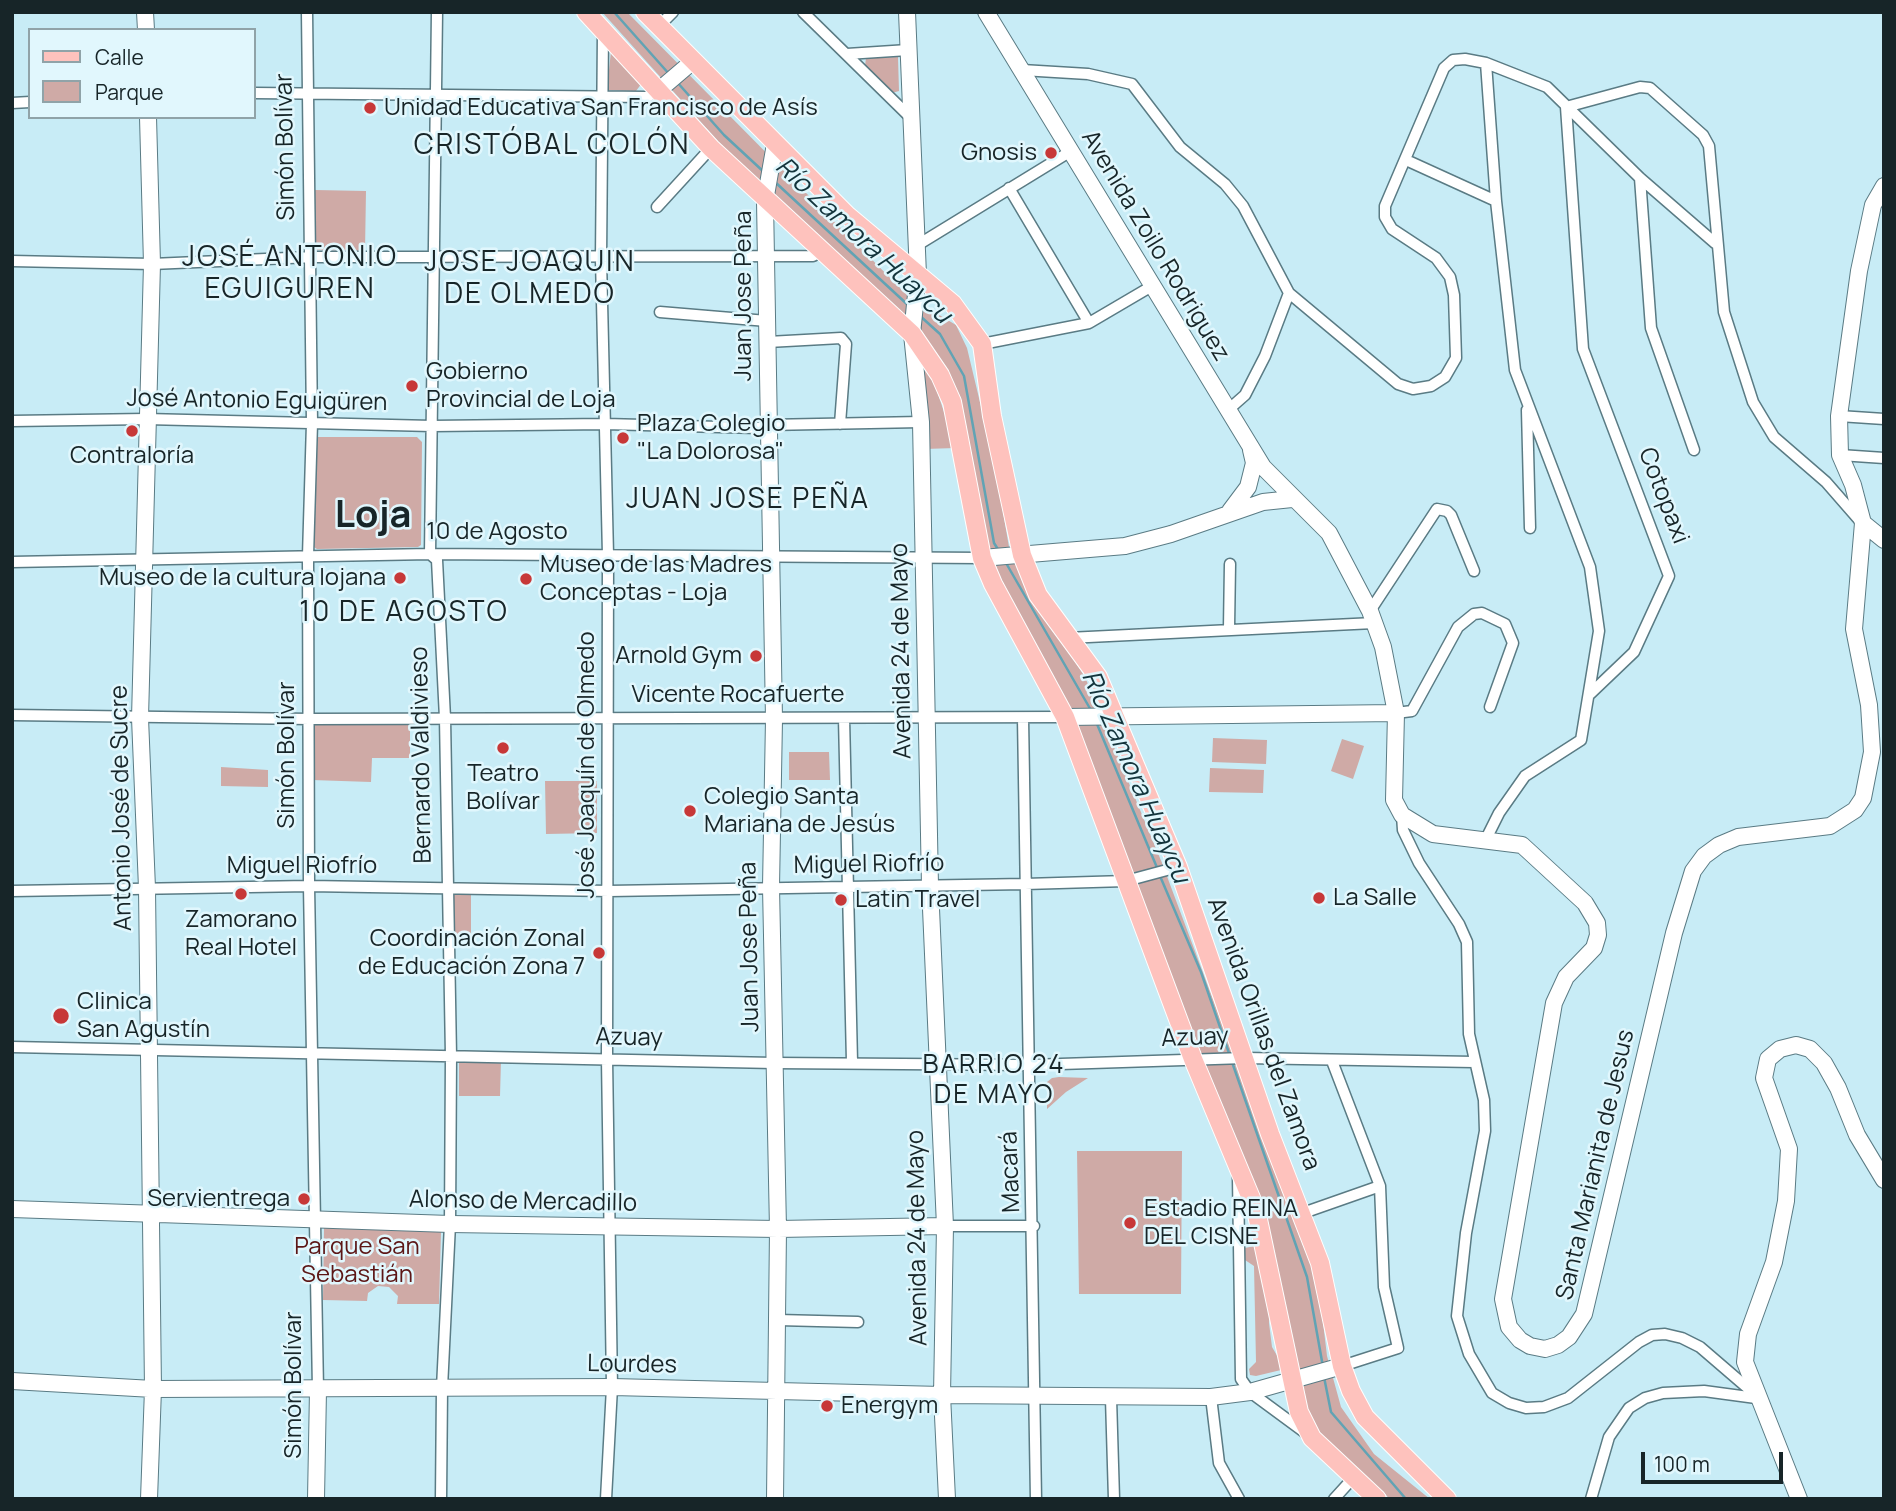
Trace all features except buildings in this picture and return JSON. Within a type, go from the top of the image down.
[{"type":"main road","points":[[586,12],[711,148],[766,196],[912,334],[936,367],[952,402],[982,558],[1065,717],[1256,1210],[1297,1378],[1299,1412],[1312,1438],[1377,1499]]},
{"type":"main road","name":"Avenida Orillas del Zamora","points":[[645,12],[774,149],[848,216],[953,303],[982,344],[992,416],[1022,555],[1038,595],[1098,677],[1174,868],[1240,1058],[1303,1213],[1320,1263],[1338,1367],[1365,1417],[1447,1499]]},
{"type":"street","name":"Simón Bolívar","points":[[307,12],[312,423],[308,556],[309,886],[318,1390],[316,1499]]},
{"type":"street","name":"Bernardo Valdivieso","points":[[437,12],[430,554],[436,560],[445,718],[451,1056],[450,1224],[440,1499]]},
{"type":"street","points":[[659,26],[673,12]]},
{"type":"street","points":[[803,12],[910,117]]},
{"type":"street","name":"Avenida 24 de Mayo","points":[[907,12],[918,275],[912,334],[921,422],[925,719],[936,1063],[945,1226],[942,1395],[947,1499]]},
{"type":"street","name":"Avenida Zoilo Rodriguez","points":[[986,12],[1263,467],[1292,499]]},
{"type":"street","name":"José Joaquín de Olmedo","points":[[603,31],[601,259],[608,555],[607,1059],[612,1387],[606,1499]]},
{"type":"street","points":[[847,54],[908,50]]},
{"type":"street","points":[[1022,70],[1088,74],[1132,84],[1180,147],[1225,184],[1243,206],[1289,293],[1398,384],[1413,389],[1430,386],[1444,377],[1456,358],[1457,333],[1450,277],[1436,258],[1392,229],[1385,217],[1385,206],[1444,68],[1453,60],[1465,59],[1486,64],[1547,88],[1640,178],[1715,243]]},
{"type":"street","points":[[256,93],[647,97],[692,62]]},
{"type":"street","points":[[1486,64],[1496,201],[1515,370],[1590,567],[1599,624],[1590,694],[1578,744],[1525,776],[1499,813],[1486,839]]},
{"type":"street","points":[[1566,107],[1640,87],[1650,88],[1703,135],[1709,146],[1715,243],[1724,312],[1753,402],[1774,437],[1826,482],[1863,523],[1884,540]]},
{"type":"street","name":"Cotopaxi","points":[[1566,107],[1583,349],[1669,576],[1634,652],[1590,694]]},
{"type":"street","name":"Antonio José de Sucre","points":[[148,119],[152,264],[140,718],[147,888],[153,1389],[149,1499]]},
{"type":"street","points":[[657,207],[711,148]]},
{"type":"street","name":"Juan Jose Peña","points":[[774,149],[766,196],[767,425],[774,719],[771,887],[778,1228],[775,1499]]},
{"type":"street","points":[[916,246],[1071,150]]},
{"type":"street","points":[[1406,160],[1496,201]]},
{"type":"street","points":[[1640,178],[1651,328],[1694,450]]},
{"type":"street","name":"Santa Marianita de Jesus","points":[[1402,815],[1433,834],[1522,845],[1585,903],[1597,923],[1598,935],[1594,948],[1566,977],[1554,1003],[1503,1299],[1509,1327],[1520,1340],[1530,1346],[1545,1349],[1569,1337],[1584,1314],[1674,933],[1693,871],[1704,856],[1719,845],[1738,837],[1830,826],[1855,810],[1863,798],[1872,752],[1869,705],[1854,629],[1863,523],[1853,485],[1840,455],[1839,416],[1859,271],[1873,205],[1884,186]]},
{"type":"street","points":[[1009,188],[1089,324]]},
{"type":"street","points":[[12,261],[152,264],[311,257],[768,257],[813,256],[822,251]]},
{"type":"street","points":[[982,344],[1089,324],[1152,286]]},
{"type":"street","points":[[1228,410],[1245,395],[1289,293]]},
{"type":"street","points":[[660,312],[767,321]]},
{"type":"street","points":[[768,342],[841,338],[846,344],[840,424]]},
{"type":"street","points":[[1527,400],[1530,528]]},
{"type":"street","points":[[1839,416],[1884,419]]},
{"type":"street","name":"José Antonio Eguigüren","points":[[12,421],[146,419],[432,426],[605,424],[758,428],[767,425],[921,422]]},
{"type":"street","points":[[1228,512],[1241,500],[1251,477],[1254,463],[1250,446]]},
{"type":"street","points":[[1840,455],[1884,458]]},
{"type":"street","points":[[982,558],[1125,546],[1171,534],[1263,502],[1292,499],[1329,533],[1372,617],[1383,647],[1396,713],[1394,800],[1402,815],[1403,830],[1427,879],[1465,933],[1469,1034],[1485,1114],[1478,1180],[1466,1233],[1457,1316],[1469,1354],[1492,1393],[1509,1403],[1526,1408],[1545,1407],[1568,1398],[1639,1342],[1652,1335],[1665,1334],[1682,1338],[1700,1348],[1759,1398]]},
{"type":"street","points":[[1372,617],[1437,509],[1447,511],[1451,515],[1474,571]]},
{"type":"street","name":"10 de Agosto","points":[[12,562],[430,554],[771,554],[982,558]]},
{"type":"street","points":[[1229,628],[1230,564]]},
{"type":"street","points":[[1396,713],[1412,711],[1458,627],[1474,614],[1482,613],[1506,624],[1513,643],[1490,707]]},
{"type":"street","points":[[1068,638],[1372,617]]},
{"type":"street","name":"Vicente Rocafuerte","points":[[12,715],[80,718],[925,719],[1396,713]]},
{"type":"street","name":"Vicente Rocafuerte","points":[[12,722],[80,718]]},
{"type":"street","points":[[844,718],[852,1062]]},
{"type":"street","name":"Macará","points":[[1023,718],[1034,1226],[1033,1396],[1036,1499]]},
{"type":"street","name":"Miguel Riofrío","points":[[12,891],[309,886],[609,891],[930,886],[1130,880],[1174,868]]},
{"type":"street","points":[[1799,1499],[1745,1362],[1748,1334],[1774,1262],[1786,1201],[1789,1149],[1764,1078],[1768,1059],[1780,1049],[1796,1045],[1810,1049],[1824,1063],[1838,1088],[1857,1135],[1884,1180]]},
{"type":"street","name":"Azuay","points":[[12,1046],[774,1063],[1030,1065],[1240,1058],[1474,1062]]},
{"type":"street","points":[[1332,1061],[1380,1186],[1384,1287],[1398,1349],[1338,1367]]},
{"type":"street","points":[[1238,1167],[1241,1379],[1250,1392],[1312,1438]]},
{"type":"street","points":[[1303,1213],[1380,1186]]},
{"type":"street","name":"Alonso de Mercadillo","points":[[12,1209],[450,1224],[778,1228],[1034,1226]]},
{"type":"street","points":[[778,1320],[859,1322]]},
{"type":"street","name":"Lourdes","points":[[12,1381],[153,1389],[612,1387],[1111,1398],[1211,1397],[1250,1392],[1338,1367]]},
{"type":"street","points":[[1591,1499],[1609,1437],[1629,1408],[1645,1398],[1663,1393],[1704,1391],[1759,1398]]},
{"type":"street","points":[[1211,1397],[1219,1464],[1239,1499]]},
{"type":"street","points":[[1111,1398],[1114,1499]]},
{"type":"street","points":[[1334,1499],[1354,1477]]},
{"type":"green space","points":[[602,12],[627,12],[909,297],[956,325],[967,348],[995,465],[1009,547],[1025,585],[1085,677],[1162,863],[1318,1280],[1327,1356],[1341,1407],[1374,1454],[1430,1499],[1390,1499],[1319,1433],[1303,1402],[1268,1222],[1156,939],[1001,591],[984,547],[960,396],[941,362],[734,159]]},
{"type":"green space","points":[[611,51],[642,83],[636,91],[607,90]]},
{"type":"green space","points":[[898,57],[899,91],[892,93],[865,66],[866,58]]},
{"type":"green space","points":[[315,190],[366,191],[365,251],[314,250]]},
{"type":"green space","points":[[927,369],[931,373],[956,448],[924,449],[922,374]]},
{"type":"green space","points":[[316,437],[417,437],[422,442],[421,545],[317,549],[312,546]]},
{"type":"green space","points":[[314,723],[410,723],[410,758],[372,758],[371,782],[312,780]]},
{"type":"green space","points":[[1213,738],[1267,740],[1266,764],[1212,762]]},
{"type":"green space","points":[[1342,739],[1364,746],[1353,779],[1331,771]]},
{"type":"green space","points":[[789,752],[829,752],[830,780],[789,780]]},
{"type":"green space","points":[[221,767],[268,770],[268,787],[221,786]]},
{"type":"green space","points":[[1210,768],[1264,770],[1263,793],[1209,792]]},
{"type":"green space","points":[[545,781],[597,781],[597,833],[546,834]]},
{"type":"green space","points":[[452,893],[471,894],[471,945],[453,945]]},
{"type":"green space","points":[[459,1058],[501,1060],[500,1096],[459,1096]]},
{"type":"green space","points":[[1052,1078],[1088,1078],[1066,1092],[1047,1109],[1047,1082]]},
{"type":"green space","name":"Estadio REINA DEL CISNE","points":[[1077,1151],[1182,1151],[1181,1294],[1079,1294]]},
{"type":"green space","name":"Parque San Sebastián","points":[[324,1227],[441,1232],[439,1304],[397,1304],[398,1296],[389,1287],[378,1286],[368,1293],[367,1301],[323,1300]]},
{"type":"green space","points":[[1259,1245],[1271,1306],[1269,1323],[1272,1347],[1282,1364],[1281,1370],[1256,1376],[1250,1375],[1249,1369],[1256,1362],[1254,1266],[1245,1260],[1245,1248]]},
{"type":"waterway","name":"Río Zamora Huaycu","points":[[614,12],[670,75]]},
{"type":"waterway","name":"Río Zamora Huaycu","points":[[677,82],[724,135],[765,173]]},
{"type":"waterway","name":"Río Zamora Huaycu","points":[[775,182],[909,306]]},
{"type":"waterway","name":"Río Zamora Huaycu","points":[[919,315],[940,334],[964,376],[994,543],[999,551]]},
{"type":"waterway","name":"Río Zamora Huaycu","points":[[1006,563],[1092,712]]},
{"type":"waterway","name":"Río Zamora Huaycu","points":[[1097,724],[1158,870]]},
{"type":"waterway","name":"Río Zamora Huaycu","points":[[1160,876],[1201,972],[1230,1056]]},
{"type":"waterway","name":"Río Zamora Huaycu","points":[[1232,1062],[1307,1277],[1323,1367]]},
{"type":"waterway","name":"Río Zamora Huaycu","points":[[1324,1377],[1331,1412],[1406,1499]]},
{"type":"place","name":"Unidad Educativa San Francisco de Asís","points":[[370,108]]},
{"type":"place","name":"Gnosis","points":[[1051,153]]},
{"type":"place","name":"Gobierno Provincial de Loja","points":[[412,386]]},
{"type":"place","name":"Contraloría","points":[[132,431]]},
{"type":"place","name":"Plaza Colegio \"La Dolorosa\"","points":[[623,438]]},
{"type":"place","name":"Museo de la cultura lojana","points":[[400,578]]},
{"type":"place","name":"Museo de las Madres Conceptas - Loja","points":[[526,579]]},
{"type":"place","name":"Arnold Gym","points":[[756,656]]},
{"type":"place","name":"Teatro Bolívar","points":[[503,748]]},
{"type":"place","name":"Colegio Santa Mariana de Jesús","points":[[690,811]]},
{"type":"place","name":"Zamorano Real Hotel","points":[[241,894]]},
{"type":"place","name":"La Salle","points":[[1319,898]]},
{"type":"place","name":"Latin Travel","points":[[841,900]]},
{"type":"place","name":"Coordinación Zonal de Educación Zona 7","points":[[599,953]]},
{"type":"place","name":"Clinica San Agustín","points":[[61,1016]]},
{"type":"place","name":"Servientrega","points":[[304,1199]]},
{"type":"place","name":"Estadio REINA DEL CISNE","points":[[1130,1223]]},
{"type":"place","name":"Energym","points":[[827,1406]]},
{"type":"district","name":"CRISTÓBAL COLÓN","points":[[552,146]]},
{"type":"district","name":"JOSÉ ANTONIO EGUIGUREN","points":[[290,274]]},
{"type":"district","name":"JOSE JOAQUIN DE OLMEDO","points":[[530,279]]},
{"type":"district","name":"JUAN JOSE PEÑA","points":[[748,500]]},
{"type":"district","name":"Loja","points":[[373,516]]},
{"type":"district","name":"10 DE AGOSTO","points":[[404,613]]},
{"type":"district","name":"BARRIO 24 DE MAYO","points":[[994,1081]]}]
